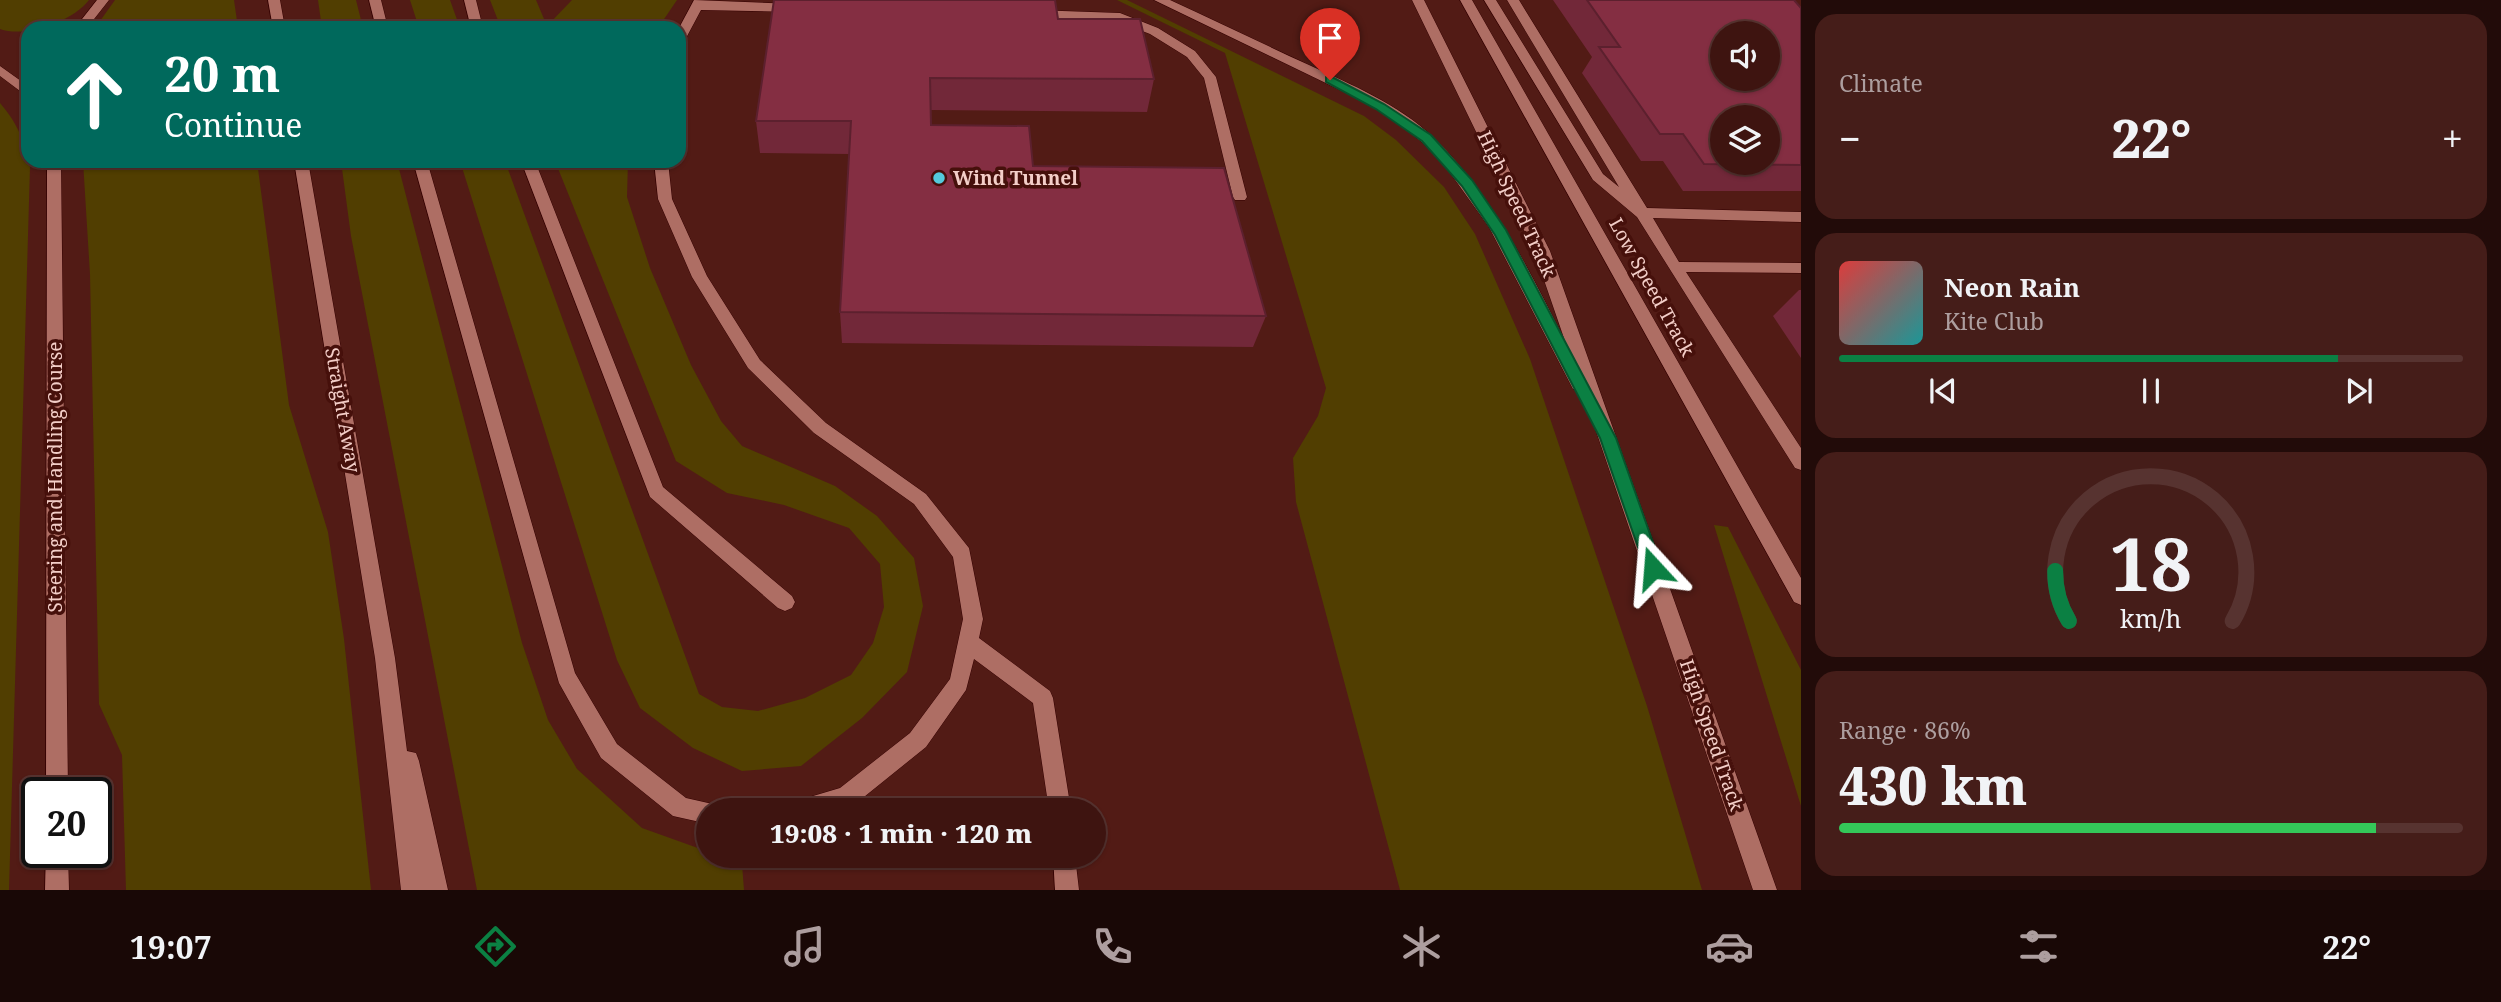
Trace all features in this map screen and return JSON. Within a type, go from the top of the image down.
[{"type":"lane","points":[[86,21],[103,0]]},
{"type":"lane","points":[[274,0],[278,21]]},
{"type":"lane","points":[[374,0],[381,21]]},
{"type":"lane","points":[[470,0],[475,21]]},
{"type":"lane","points":[[1160,0],[1330,80],[1380,106],[1426,138],[1467,183],[1501,233],[1608,438]]},
{"type":"lane","name":"High Speed Track","points":[[1418,0],[1542,251],[1765,890]]},
{"type":"lane","name":"Low Speed Track","points":[[1465,0],[1801,596]]},
{"type":"lane","points":[[1490,0],[1598,177],[1642,213],[1801,217]]},
{"type":"lane","points":[[1513,0],[1675,267],[1801,463]]},
{"type":"lane","points":[[686,26],[698,3],[809,8]]},
{"type":"lane","points":[[1018,14],[1116,16],[1154,31],[1191,54],[1210,77],[1240,197]]},
{"type":"lane","points":[[0,70],[21,86]]},
{"type":"lane","name":"Steering and Handling Course","points":[[54,168],[57,777]]},
{"type":"lane","name":"Straight Away","points":[[302,168],[385,658],[413,890]]},
{"type":"lane","points":[[422,168],[566,676],[609,751],[681,808],[696,811]]},
{"type":"lane","points":[[531,168],[656,492],[785,602]]},
{"type":"lane","points":[[663,168],[665,199],[699,277],[754,364],[820,428],[920,499],[962,554],[973,619],[959,683],[918,740],[843,798]]},
{"type":"lane","points":[[1675,267],[1801,268]]},
{"type":"lane","points":[[968,642],[1043,698],[1058,798]]},
{"type":"lane","name":"Straight Away","points":[[385,658],[436,890]]},
{"type":"lane","points":[[57,868],[57,890]]},
{"type":"lane","points":[[1065,868],[1068,890]]},
{"type":"shaded area","points":[[0,0],[89,0],[60,21],[21,21],[21,31],[0,29]]},
{"type":"shaded area","points":[[115,0],[234,0],[237,21],[100,21]]},
{"type":"shaded area","points":[[318,0],[356,0],[361,21],[321,21]]},
{"type":"shaded area","points":[[410,0],[450,0],[458,21],[417,21]]},
{"type":"shaded area","points":[[490,0],[536,0],[545,21],[498,21]]},
{"type":"shaded area","points":[[572,0],[677,0],[663,21],[552,21]]},
{"type":"shaded area","points":[[1117,0],[1127,0],[1364,116],[1396,140],[1444,187],[1475,234],[1530,359],[1647,706],[1702,890],[1400,890],[1296,502],[1293,458],[1318,416],[1326,388],[1225,53]]},
{"type":"shaded area","points":[[0,103],[12,118],[21,136],[21,168],[30,168],[9,890],[0,890]]},
{"type":"shaded area","points":[[83,168],[258,168],[289,405],[328,532],[344,639],[371,890],[126,890],[122,755],[99,704],[90,274]]},
{"type":"shaded area","points":[[342,168],[399,168],[522,643],[548,720],[577,769],[642,828],[696,847],[696,868],[742,868],[744,890],[477,890],[351,236]]},
{"type":"shaded area","points":[[462,168],[508,168],[699,694],[722,707],[758,711],[805,698],[851,675],[873,643],[884,607],[880,564],[849,528],[784,505],[727,493],[676,461],[558,168],[628,168],[627,197],[650,268],[691,365],[721,421],[742,446],[835,486],[877,516],[914,558],[923,606],[907,672],[862,718],[801,766],[742,771],[693,748],[640,708],[617,660]]},
{"type":"shaded area","points":[[1714,525],[1728,527],[1801,670],[1801,806]]},
{"type":"building","name":"Wind Tunnel","points":[[774,0],[1055,0],[1058,19],[1140,19],[1154,79],[930,78],[931,125],[1029,126],[1033,166],[1224,168],[1266,316],[840,312],[851,121],[756,121]]},
{"type":"building","points":[[1587,0],[1794,0],[1801,8],[1801,165],[1780,165],[1780,105],[1710,105],[1710,164],[1704,164],[1683,134],[1660,134],[1599,47],[1620,47]]},
{"type":"place","name":"Wind Tunnel","points":[[939,178]]},
{"type":"route","points":[[1330,80],[1380,106],[1426,138],[1467,183],[1501,233],[1608,438],[1653,568]]}]
